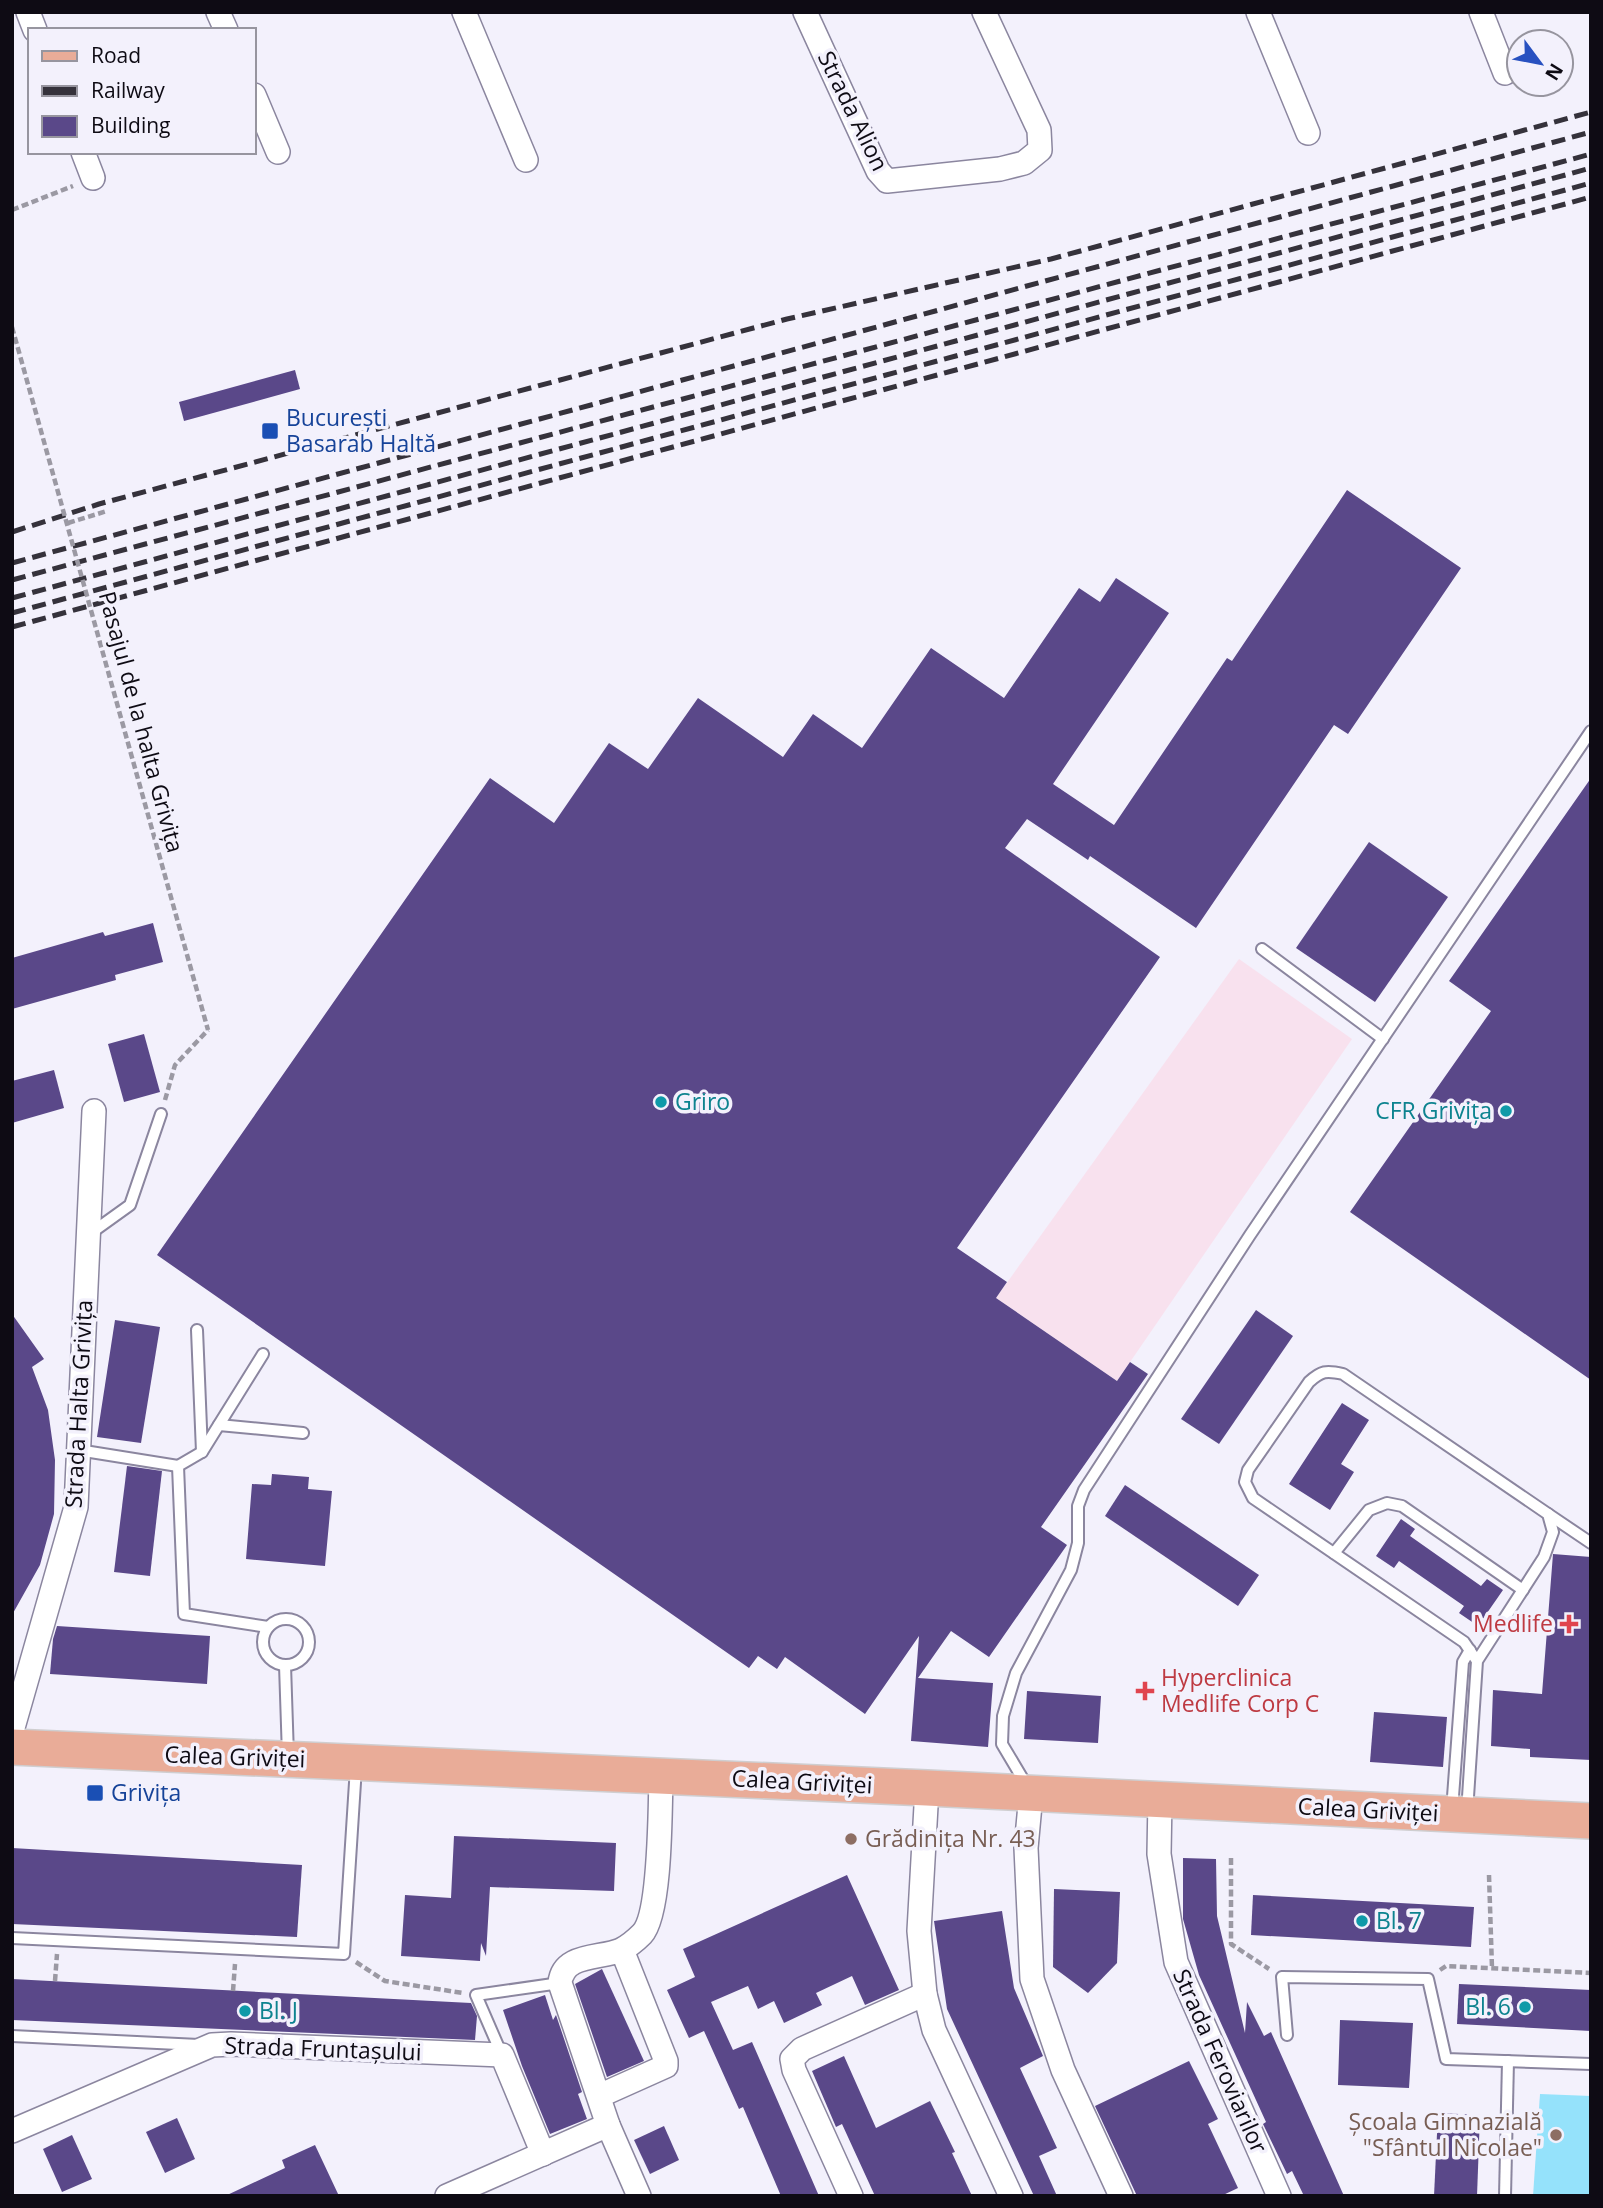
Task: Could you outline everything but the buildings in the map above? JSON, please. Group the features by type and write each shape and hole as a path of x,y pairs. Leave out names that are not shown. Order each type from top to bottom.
{"main road":[{"name":"Calea Griviței","path":"12,1747 661,1775 1591,1821"}],"street":[{"path":"218,12 225,28"},
{"path":"464,12 526,160"},
{"name":"Strada Alion","path":"805,12 878,171 887,181 1000,169 1024,163 1040,150 1038,130 984,12"},
{"path":"1258,12 1308,133"},
{"path":"1481,12 1505,73"},
{"path":"256,100 278,152"},
{"path":"84,154 93,178"},
{"name":"Strada Halta Grivița","path":"12,1731 76,1507 94,1111"},
{"path":"639,2196 608,2125 560,1983 561,1975 571,1963 622,1950 642,1934 649,1924 652,1913 661,1775"},
{"path":"927,1788 919,1931 925,1994 934,2029 1010,2196"},
{"path":"1031,1794 1026,1860 1032,1979 1063,2070 1121,2196"},
{"name":"Strada Feroviarilor","path":"1160,1799 1159,1854 1176,1962 1279,2196"},
{"path":"599,2096 666,2066 622,1950"},
{"path":"851,2196 794,2070 792,2059 802,2049 925,1994"},
{"name":"Strada Fruntașului","path":"12,2131 212,2045 502,2055"},
{"path":"502,2055 543,2154"},
{"path":"447,2196 608,2125"}],"lane":[{"path":"1031,1794 1002,1744 1003,1716 1016,1674 1071,1570 1078,1543 1078,1506 1084,1490 1250,1235 1591,731"},
{"path":"1262,949 1383,1039"},
{"path":"89,1234 130,1205 161,1114"},
{"path":"197,1330 202,1452"},
{"path":"78,1450 178,1466 202,1452 263,1354"},
{"path":"1477,1661 1464,1642 1252,1498 1245,1482 1248,1470 1309,1382 1320,1371 1343,1374 1591,1543"},
{"path":"219,1425 303,1433"},
{"path":"178,1466 184,1614 268,1627"},
{"path":"1334,1553 1369,1510 1387,1503 1395,1504 1402,1506 1523,1590"},
{"path":"1459,1814 1477,1661 1551,1542 1553,1532 1548,1514"},
{"path":"278,1620 293,1620 300,1624 309,1637 306,1653 300,1660 285,1665 272,1661 264,1648 265,1634 268,1627 278,1620"},
{"path":"1459,1814 1463,1662 1470,1650"},
{"path":"285,1665 288,1759"},
{"path":"12,1938 344,1954 356,1762"},
{"path":"1287,2035 1282,1977 1428,1979 1446,2059 1591,2064"},
{"path":"502,2055 476,1995 560,1983"},
{"path":"12,2036 212,2045"},
{"path":"1505,2196 1507,2061"}],"path":[{"path":"12,210 93,178"},
{"name":"Pasajul de la halta Grivița","path":"12,327 208,1030 175,1065 161,1114"},
{"path":"68,523 107,511"},
{"path":"1231,1858 1231,1944 1282,1977"},
{"path":"1489,1875 1492,1968"},
{"path":"55,1981 58,1941"},
{"path":"233,1991 236,1948"},
{"path":"344,1954 385,1981 476,1995"},
{"path":"1428,1979 1446,1966 1591,1973"}],"shaded area":[{"path":"1239,959 1352,1039 1117,1381 996,1298"}],"water":[{"name":"Școala Gimnazială \"Sfântul Nicolae\"","path":"1540,2094 1591,2096 1591,2196 1533,2196"}],"railway":[{"path":"12,532 99,504 787,319 1051,259 1591,112"},
{"path":"12,563 1591,132"},
{"path":"12,580 1591,154"},
{"path":"12,598 1591,168"},
{"path":"12,613 1591,183"},
{"path":"12,627 1591,197"}],"place":[{"name":"București Basarab Haltă","path":"270,431"},
{"name":"Griro","path":"661,1102"},
{"name":"CFR Grivița","path":"1506,1111"},
{"name":"Medlife","path":"1569,1624"},
{"name":"Hyperclinica Medlife Corp C","path":"1145,1691"},
{"name":"Grivița","path":"95,1793"},
{"name":"Grădinița Nr. 43","path":"851,1839"},
{"name":"Bl. 7","path":"1362,1921"},
{"name":"Bl. 6","path":"1525,2007"},
{"name":"Bl. J","path":"245,2011"},
{"name":"Școala Gimnazială \"Sfântul Nicolae\"","path":"1556,2135"}]}
